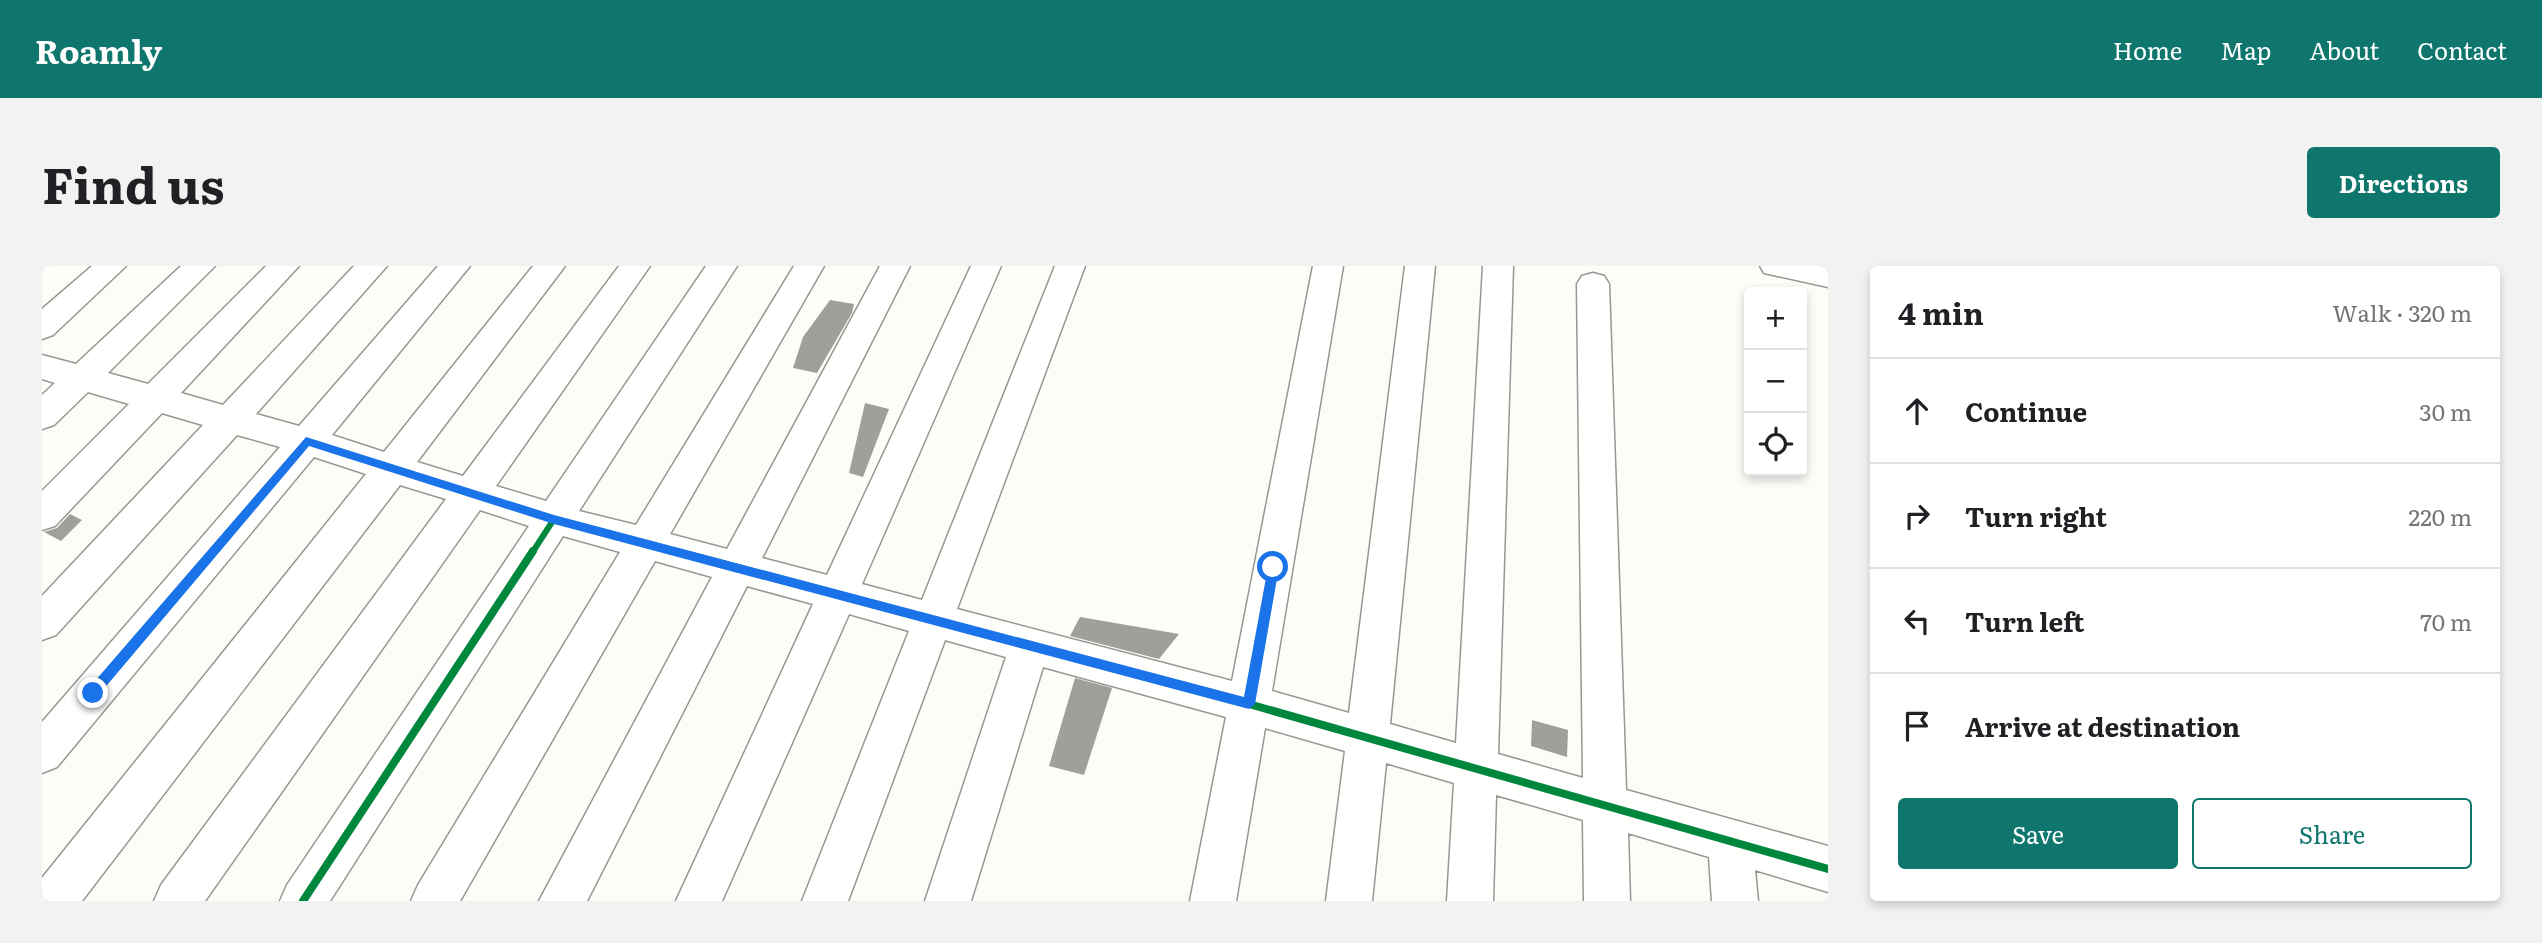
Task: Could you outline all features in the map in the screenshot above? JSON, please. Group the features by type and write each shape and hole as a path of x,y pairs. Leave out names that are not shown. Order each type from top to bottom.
{"street":[{"path":"42,327 111,266"},
{"path":"42,416 200,266"},
{"path":"42,514 284,266"},
{"path":"42,622 372,266"},
{"path":"42,752 456,266"},
{"path":"53,901 550,266"},
{"path":"177,901 635,266"},
{"path":"303,901 722,266"},
{"path":"434,901 808,266"},
{"path":"562,901 895,266"},
{"path":"699,901 986,266"},
{"path":"825,901 1070,266"},
{"path":"1213,901 1328,266"},
{"path":"1349,901 1419,266"},
{"path":"1470,901 1498,266"},
{"path":"1775,266 1828,276"},
{"path":"1593,284 1607,901"},
{"path":"42,367 306,441 554,519 1249,704 1828,869"},
{"path":"948,901 1030,645"},
{"path":"1730,840 1735,901"}],"building":[{"path":"830,300 854,304 852,313 817,373 793,368 803,337"},
{"path":"865,403 889,409 863,477 849,473"},
{"path":"70,514 82,520 61,541 44,532 57,528"},
{"path":"1080,617 1179,634 1159,659 1070,636"},
{"path":"1075,678 1112,688 1084,775 1049,766"},
{"path":"1532,720 1568,730 1567,757 1531,746"}],"cycle path":[{"path":"303,901 554,519 1249,704 1828,869"}],"route":[{"path":"93,693 306,441 554,519 1249,704 1273,567"}]}
